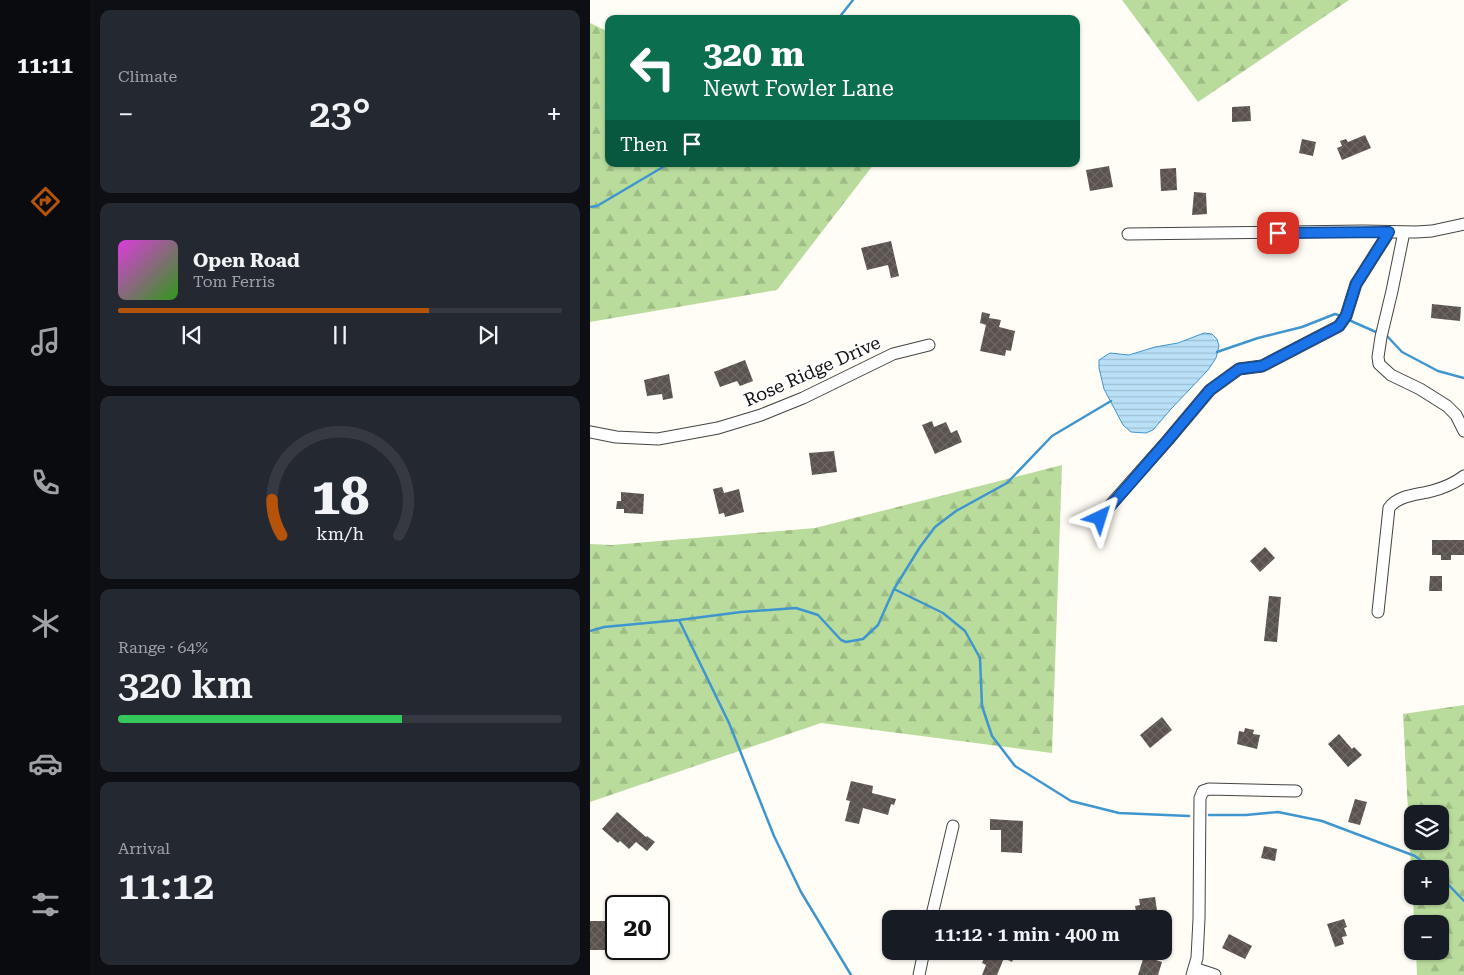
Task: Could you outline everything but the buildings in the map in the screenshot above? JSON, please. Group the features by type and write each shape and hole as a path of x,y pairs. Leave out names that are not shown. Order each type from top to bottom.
{"street":[{"path":"1128,234 1404,232 1432,231 1464,224"},
{"path":"1100,518 1210,390 1239,369 1262,366 1339,326 1346,316 1356,284 1389,232"},
{"path":"1404,232 1380,337 1379,364 1391,375 1420,389 1448,406 1456,415 1464,431"},
{"name":"Rose Ridge Drive","path":"590,432 616,437 658,439 718,428 761,415 803,398 892,354 929,344"},
{"path":"1378,612 1389,508 1393,502 1433,491 1464,476"},
{"path":"1215,975 1193,971 1197,958 1200,798 1203,791 1209,789 1296,791"},
{"path":"933,910 953,826"},
{"path":"919,975 922,960"}],"green space":[{"path":"1122,0 1349,0 1198,102"},
{"path":"590,23 605,30 605,167 872,167 777,290 590,322"},
{"path":"1062,465 1052,753 821,723 590,802 590,544 612,545 815,528"},
{"path":"1464,705 1464,975 1417,975 1416,960 1449,960 1449,915 1414,915 1413,905 1449,905 1449,860 1411,860 1410,850 1449,850 1449,805 1408,805 1403,714"}],"water":[{"path":"1204,333 1212,334 1217,339 1219,346 1216,358 1208,370 1153,430 1146,433 1131,432 1123,425 1104,389 1099,360 1110,353 1129,355 1155,347 1178,343"}],"waterway":[{"path":"841,15 853,0"},
{"path":"590,207 597,206 663,167"},
{"path":"1217,352 1258,338 1302,327 1335,314 1338,315"},
{"path":"1351,321 1376,332"},
{"path":"1387,336 1402,352 1438,371 1464,378"},
{"path":"590,631 604,627 796,608 818,615 841,640 846,642 863,639 878,625 894,589 935,527 956,511 1007,483 1052,436 1111,401"},
{"path":"894,589 943,613 965,631 980,658 982,706 992,736 1015,766 1071,801 1119,813 1189,816"},
{"path":"679,620 729,723 774,836 801,892 851,975"},
{"path":"1209,815 1246,815 1278,812 1322,821 1415,856 1420,860"},
{"path":"1449,885 1464,901"}],"route":[{"path":"1100,518 1210,390 1239,369 1262,366 1339,326 1346,316 1356,284 1389,232 1278,233"}]}
